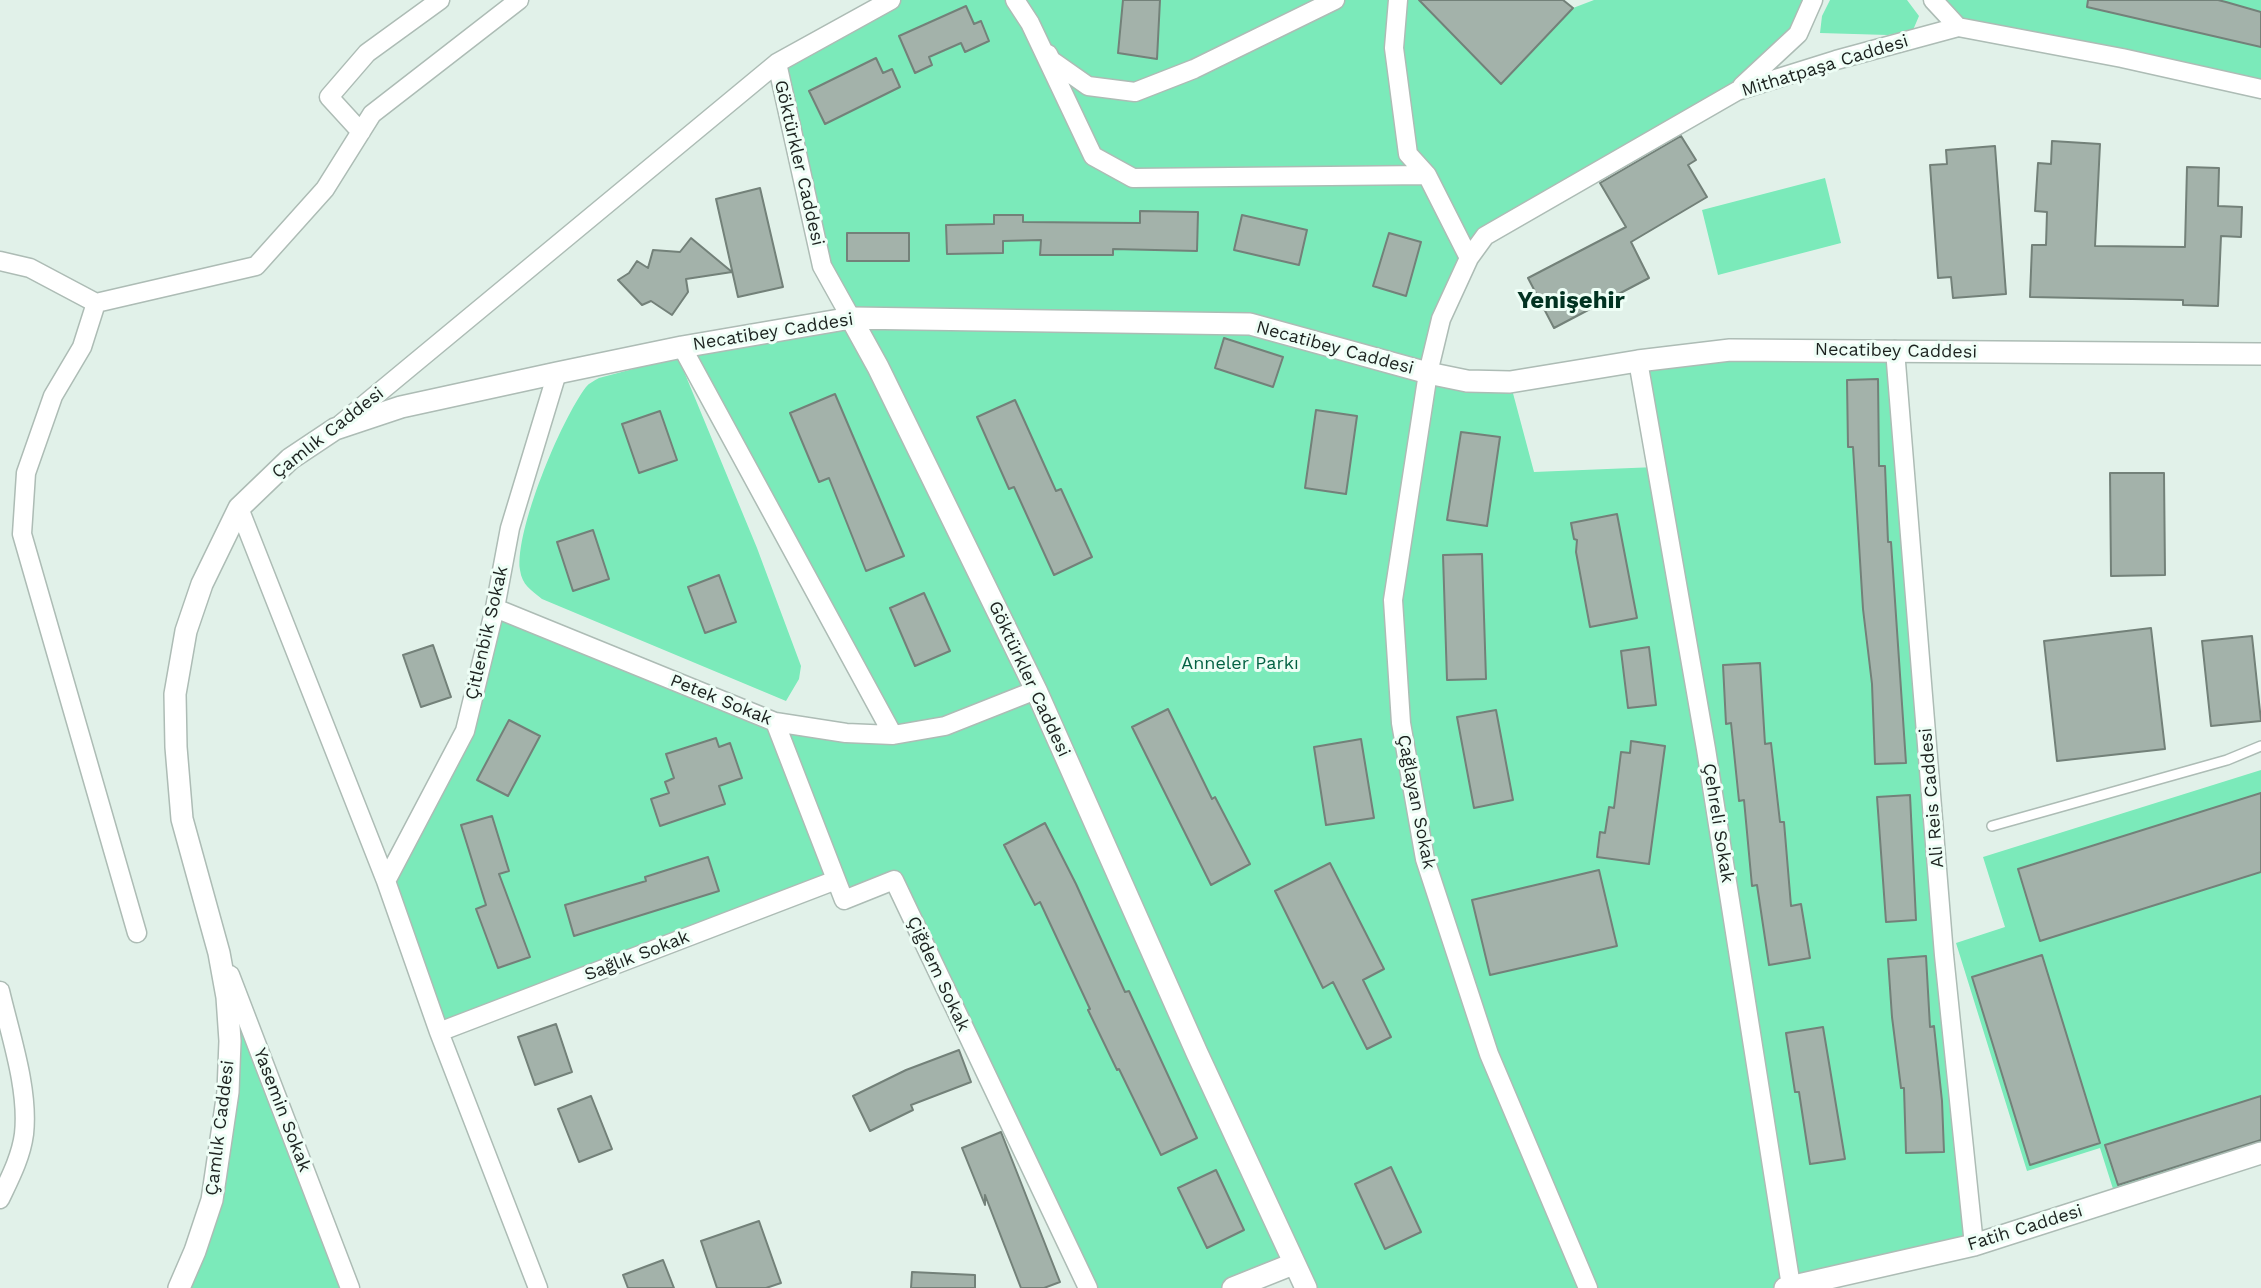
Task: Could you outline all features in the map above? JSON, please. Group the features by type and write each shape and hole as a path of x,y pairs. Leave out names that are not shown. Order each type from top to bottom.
{"street":[{"path":"361,132 328,97 367,53 440,0"},
{"path":"0,261 30,268 96,303 256,266 325,189 372,114 519,0"},
{"name":"Çamlık Caddesi","path":"179,1288 212,1200 228,1092 230,1041 227,997 213,932 182,819 175,694 186,631 198,596 239,508 290,459 335,429 777,63 891,0"},
{"path":"1015,0 1051,60 1088,86 1135,92 1194,69 1335,0"},
{"path":"1398,0 1394,48 1409,154 1427,175 1469,258"},
{"path":"1737,91 1798,34 1813,0"},
{"path":"1933,0 1958,27"},
{"path":"1030,23 1093,156 1133,178 1427,175"},
{"name":"Mithatpaşa Caddesi","path":"1428,373 1441,319 1469,258 1485,236 1737,91 1836,60 1958,27 2122,58 2261,89"},
{"name":"Göktürkler Caddesi","path":"777,63 822,266 884,379 1036,690 1196,1053 1306,1288"},
{"path":"96,303 82,347 53,396 26,473 22,534 137,933"},
{"name":"Necatibey Caddesi","path":"335,429 401,407 556,373 682,347 851,318 1250,324 1428,373 1467,381 1510,382 1637,361 1730,350 2261,354"},
{"path":"682,347 893,735"},
{"name":"Ali Reis Caddesi","path":"1895,350 1944,956 1974,1245"},
{"name":"Çehreli Sokak","path":"1637,361 1706,749 1788,1287"},
{"name":"Çitlenbik Sokak","path":"386,881 465,731 495,608 510,528 556,373"},
{"name":"Çağlayan Sokak","path":"1428,373 1393,600 1401,723 1425,859 1485,1041 1588,1288"},
{"path":"239,508 386,881 439,1032 538,1288"},
{"name":"Petek Sokak","path":"495,608 775,722 846,733 893,735 945,726 1036,690"},
{"path":"775,722 836,880"},
{"name":"Sağlık Sokak","path":"439,1032 836,880"},
{"name":"Çiğdem Sokak","path":"836,880 844,900 894,880 1088,1288"},
{"name":"Yasemin Sokak","path":"213,932 350,1288"},
{"path":"0,991 24,1103 24,1134 14,1170 0,1199"},
{"name":"Fatih Caddesi","path":"1788,1287 1974,1245 2261,1153"},
{"path":"1233,1288 1293,1264"}],"lane":[{"path":"1992,826 2227,760 2261,746"}],"green space":[{"name":"Anneler Parkı","path":"891,0 1419,0 1573,8 1594,0 1813,0 1798,34 1737,91 1485,236 1469,258 1428,373 1510,382 1534,472 1656,467 1638,361 1895,350 1974,1245 1785,1288 1306,1288 1293,1264 1233,1288 1088,1288 894,880 844,900 837,881 439,1032 386,881 465,731 495,608 775,722 893,735 682,347 850,318 822,266 777,63"},
{"path":"1830,0 1907,0 1919,16 1913,30 1888,35 1820,33 1822,16"},
{"path":"1933,0 2261,0 2261,90 1958,27"},
{"path":"1825,178 1841,243 1718,275 1702,210"},
{"path":"678,357 757,548 801,666 799,679 786,701 542,599 528,587 521,575 520,552 532,503 564,424 586,387 599,378"},
{"path":"2261,770 2261,1146 2114,1192 2100,1148 2027,1171 1956,943 2005,927 1983,857"},
{"path":"219,953 350,1288 179,1288 221,1146"}],"building":[{"path":"1123,0 1160,0 1157,59 1118,53"},
{"path":"1419,0 1563,0 1573,8 1501,84"},
{"path":"2088,0 2226,2 2261,12 2261,47 2087,7"},
{"path":"966,6 974,24 981,21 989,41 965,52 961,43 929,57 932,65 915,73 899,36"},
{"path":"876,58 883,73 892,69 900,87 825,124 809,91"},
{"path":"1681,136 1696,160 1688,165 1707,197 1631,242 1649,278 1554,328 1528,278 1626,227 1600,183"},
{"path":"2052,141 2100,144 2095,246 2185,247 2187,167 2219,168 2218,206 2242,207 2241,237 2221,236 2218,306 2183,305 2183,300 2030,297 2032,245 2046,245 2047,212 2035,211 2038,163 2051,164"},
{"path":"1995,146 2006,294 1953,298 1951,277 1938,278 1930,165 1947,164 1946,150"},
{"path":"760,188 783,287 738,297 716,199"},
{"path":"1140,211 1198,212 1197,251 1113,249 1113,255 1040,255 1041,240 1003,241 1003,253 947,254 946,225 994,224 994,215 1023,215 1023,222 1140,223"},
{"path":"1242,215 1307,230 1299,265 1234,250"},
{"path":"847,233 909,233 909,261 847,261"},
{"path":"1389,233 1421,242 1406,296 1373,286"},
{"path":"691,238 732,272 686,279 688,292 672,315 651,301 642,305 618,280 629,273 637,261 648,268 653,250 680,252"},
{"path":"1224,338 1283,357 1273,387 1215,368"},
{"path":"1878,379 1879,466 1885,466 1888,542 1891,542 1906,763 1875,764 1872,684 1863,609 1853,447 1848,447 1847,380"},
{"path":"835,394 904,556 866,571 829,478 819,482 790,413"},
{"path":"1015,400 1056,491 1061,489 1092,557 1054,575 1014,487 1009,489 977,417"},
{"path":"1316,410 1357,416 1346,494 1305,488"},
{"path":"660,411 677,460 639,473 622,424"},
{"path":"1461,432 1500,437 1487,526 1447,520"},
{"path":"2110,473 2164,473 2165,575 2111,576"},
{"path":"1617,514 1637,618 1590,627 1576,552 1577,540 1574,539 1571,523"},
{"path":"593,530 609,579 573,591 557,542"},
{"path":"1482,554 1486,679 1447,680 1443,555"},
{"path":"719,575 736,622 705,633 688,587"},
{"path":"924,593 950,651 915,666 890,608"},
{"path":"2151,628 2165,749 2057,761 2044,641"},
{"path":"2252,636 2261,721 2211,726 2202,641"},
{"path":"433,645 451,697 421,707 403,655"},
{"path":"1649,647 1656,705 1628,708 1621,651"},
{"path":"1760,663 1765,744 1771,743 1780,822 1784,822 1791,906 1801,904 1810,958 1769,965 1757,885 1752,886 1744,800 1739,801 1731,723 1726,724 1723,665"},
{"path":"1168,709 1212,799 1215,797 1250,864 1211,885 1132,727"},
{"path":"1496,710 1513,800 1474,808 1457,717"},
{"path":"509,720 540,736 508,796 477,780"},
{"path":"716,738 719,747 730,743 742,778 719,786 725,804 660,826 651,799 669,793 665,782 674,778 666,754"},
{"path":"1361,739 1374,818 1326,825 1314,747"},
{"path":"1631,741 1665,746 1649,864 1597,857 1600,832 1605,833 1609,807 1614,808 1621,752 1630,753"},
{"path":"2261,793 2261,872 2040,941 2018,869"},
{"path":"1910,795 1916,920 1886,922 1877,797"},
{"path":"492,816 509,871 499,874 530,957 498,968 476,909 486,905 461,825"},
{"path":"1045,823 1125,992 1129,991 1197,1138 1161,1155 1088,1010 1090,1009 1040,902 1035,905 1004,845"},
{"path":"708,857 719,891 574,936 565,905 646,881 645,877"},
{"path":"1330,863 1384,969 1363,980 1391,1037 1367,1049 1333,982 1323,988 1275,891"},
{"path":"1599,870 1617,946 1490,975 1472,900"},
{"path":"2042,955 2100,1143 2030,1165 1972,977"},
{"path":"1926,956 1930,1027 1934,1026 1942,1101 1944,1152 1906,1153 1904,1088 1901,1088 1892,1017 1888,959"},
{"path":"556,1024 572,1072 535,1085 518,1037"},
{"path":"1823,1027 1845,1159 1810,1164 1799,1092 1795,1092 1786,1033"},
{"path":"959,1050 971,1082 911,1105 913,1110 870,1131 853,1096 906,1070"},
{"path":"591,1096 612,1149 579,1162 558,1109"},
{"path":"2261,1096 2261,1140 2118,1185 2105,1145"},
{"path":"1001,1132 1060,1282 1044,1288 1021,1288 985,1195 985,1205 962,1148"},
{"path":"1391,1167 1421,1232 1385,1249 1355,1184"},
{"path":"1216,1170 1244,1230 1207,1248 1178,1188"},
{"path":"759,1221 781,1283 766,1288 717,1288 701,1241"},
{"path":"663,1260 674,1288 628,1288 623,1275"},
{"path":"912,1272 975,1275 975,1288 911,1288"}],"district":[{"name":"Yenişehir","path":"1571,301"}]}
